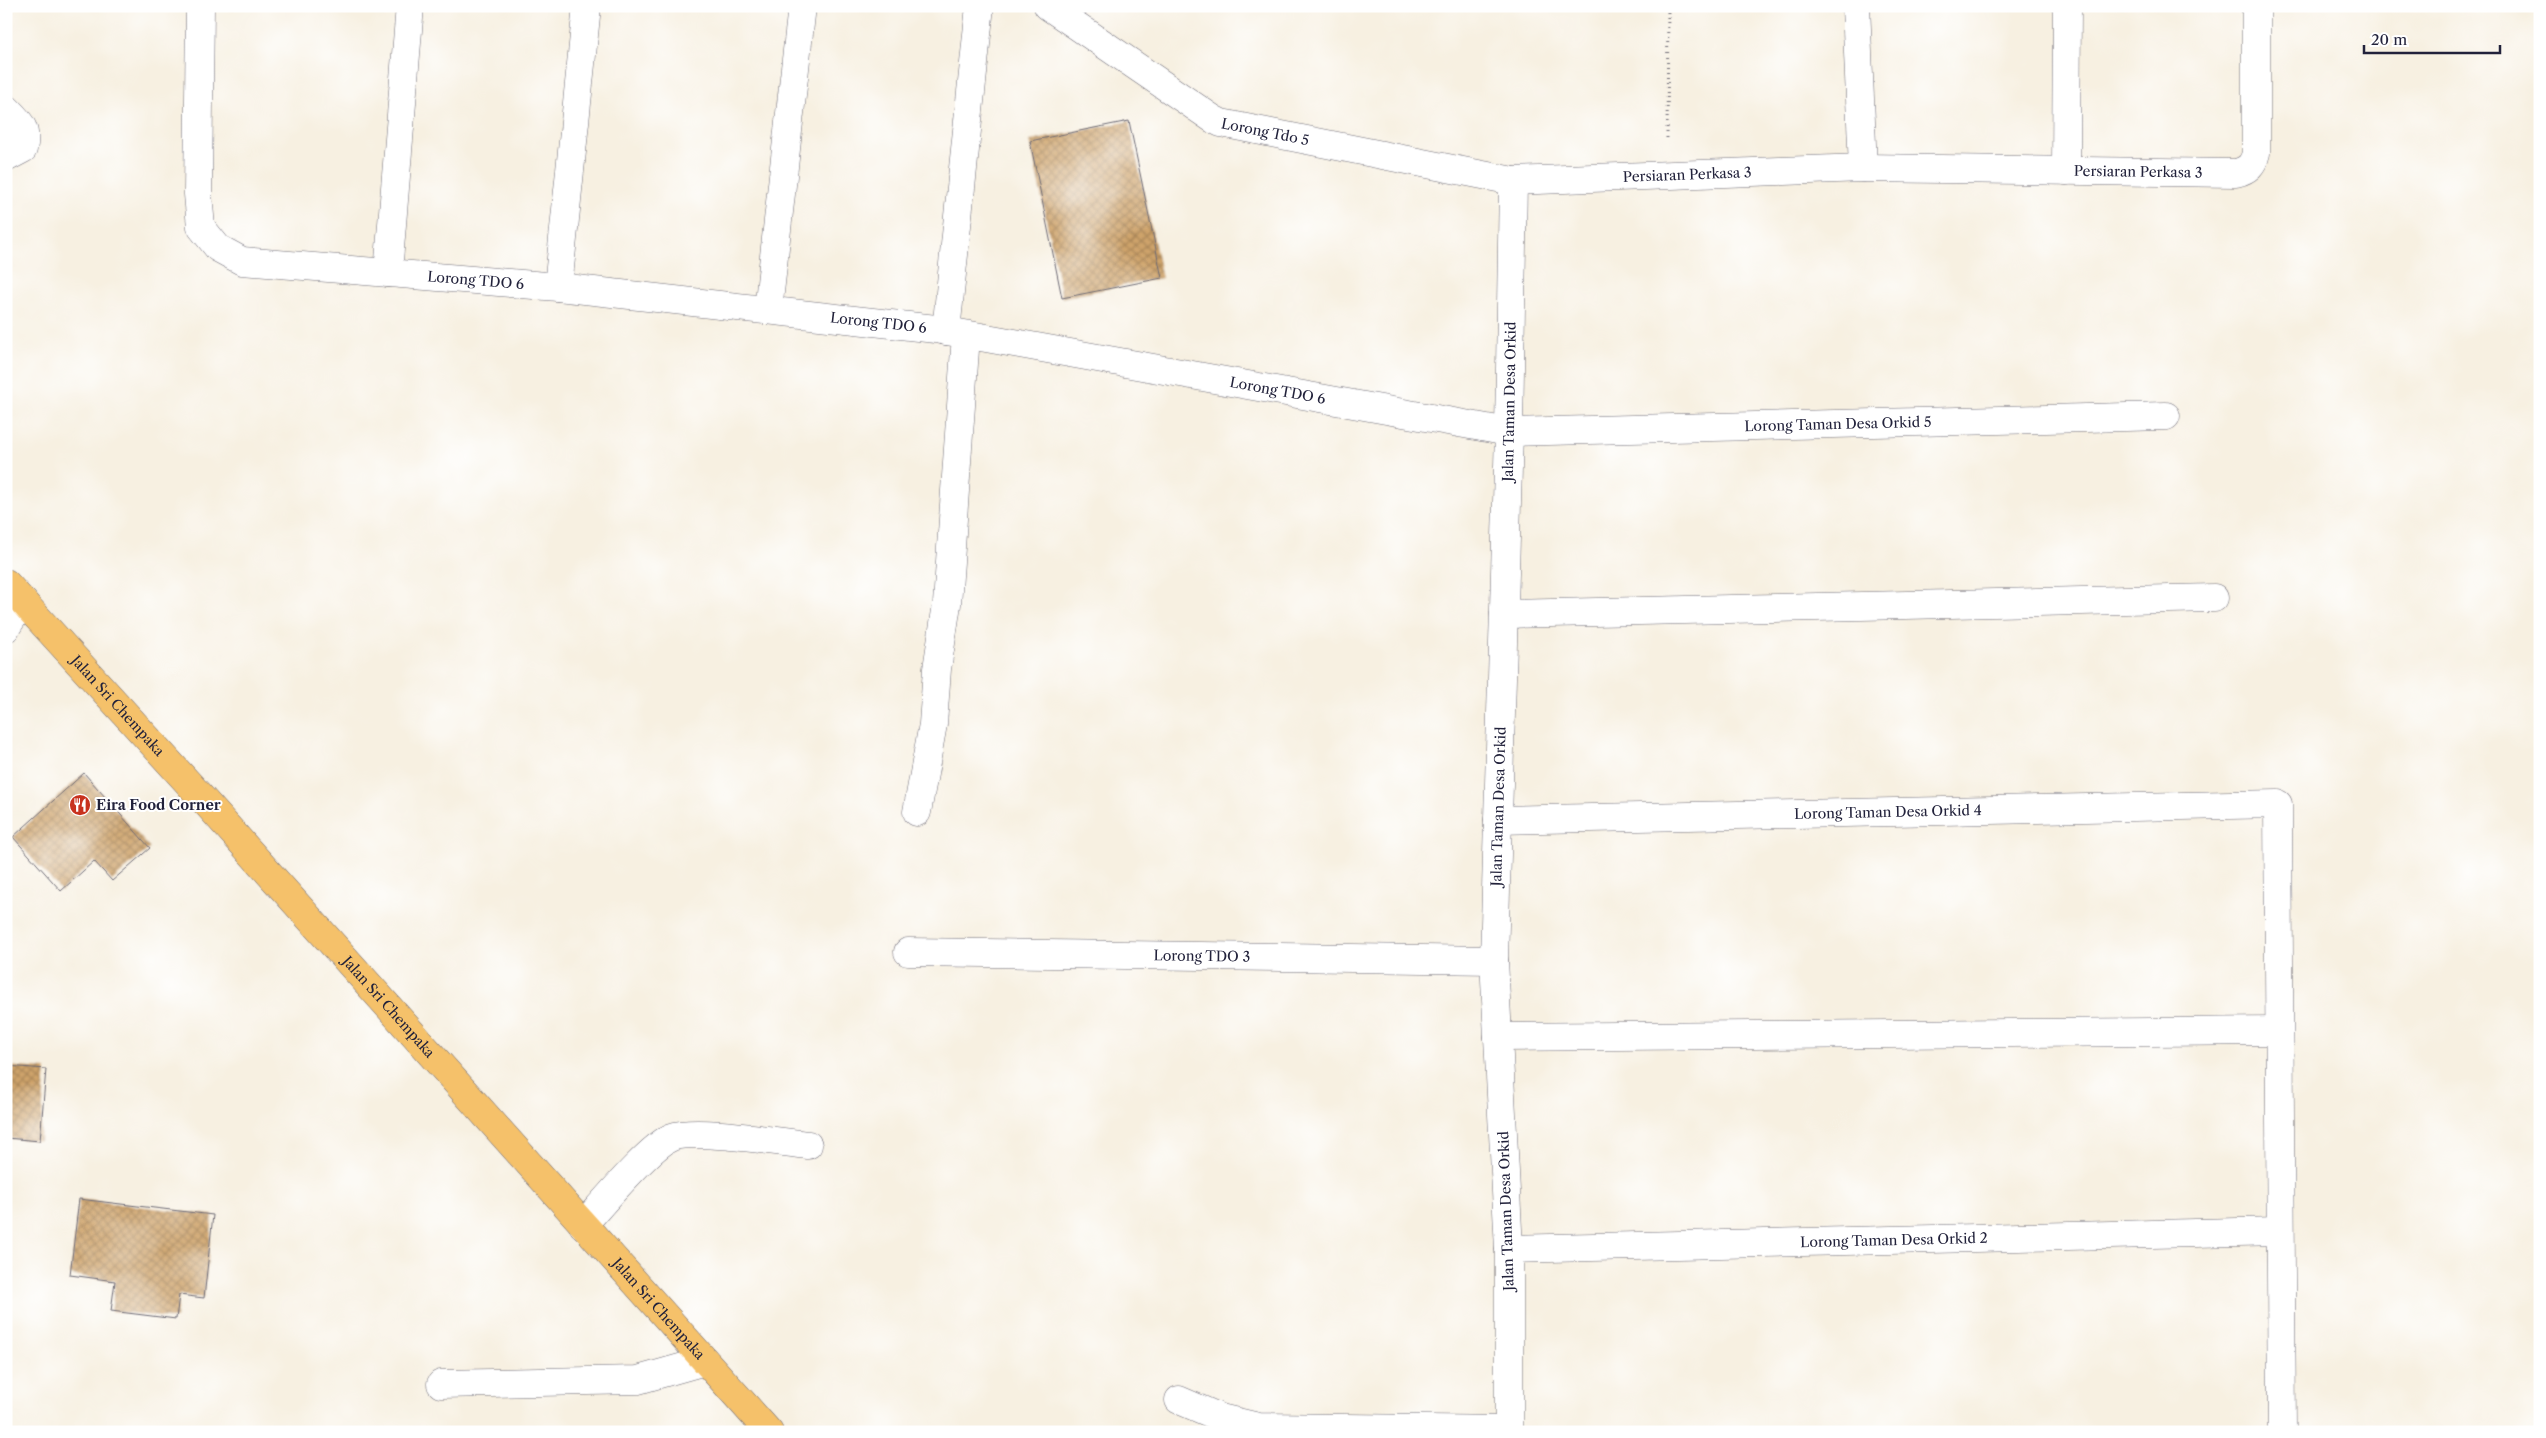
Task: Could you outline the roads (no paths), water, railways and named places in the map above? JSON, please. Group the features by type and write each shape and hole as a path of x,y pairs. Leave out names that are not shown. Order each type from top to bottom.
{"main road":[{"name":"Jalan Sri Chempaka","path":"15,592 192,786 769,1432"}],"street":[{"name":"Lorong TDO 6","path":"200,6 198,194 201,227 218,248 242,261 558,287 956,333 1509,432"},
{"path":"388,273 410,6"},
{"path":"558,287 587,6"},
{"path":"768,310 802,6"},
{"path":"917,812 933,724 947,604 956,333 980,6"},
{"name":"Lorong Tdo 5","path":"1048,6 1212,119 1513,181"},
{"path":"1856,6 1863,168"},
{"path":"2066,171 2067,6"},
{"name":"Persiaran Perkasa 3","path":"1513,181 1863,168 2236,173 2246,170 2253,163 2256,153 2256,6"},
{"path":"6,108 20,123 26,135 23,149 6,158"},
{"name":"Jalan Taman Desa Orkid","path":"1509,1431 1509,1249 1494,960 1509,432 1513,181"},
{"name":"Lorong Taman Desa Orkid 5","path":"1509,432 2166,416"},
{"path":"6,628 15,592"},
{"path":"1504,614 2214,598"},
{"name":"Lorong Taman Desa Orkid 4","path":"1498,820 2278,804 2278,1031"},
{"name":"Lorong TDO 3","path":"908,952 1494,960"},
{"path":"1498,1037 2278,1031 2282,1432"},
{"path":"583,1225 655,1148 672,1136 694,1133 808,1145"},
{"name":"Lorong Taman Desa Orkid 2","path":"1509,1249 2280,1231"},
{"path":"441,1384 638,1380 705,1361"},
{"path":"1179,1400 1221,1418 1259,1427 1509,1431"}],"place":[{"name":"Eira Food Corner","path":"80,805"}]}
